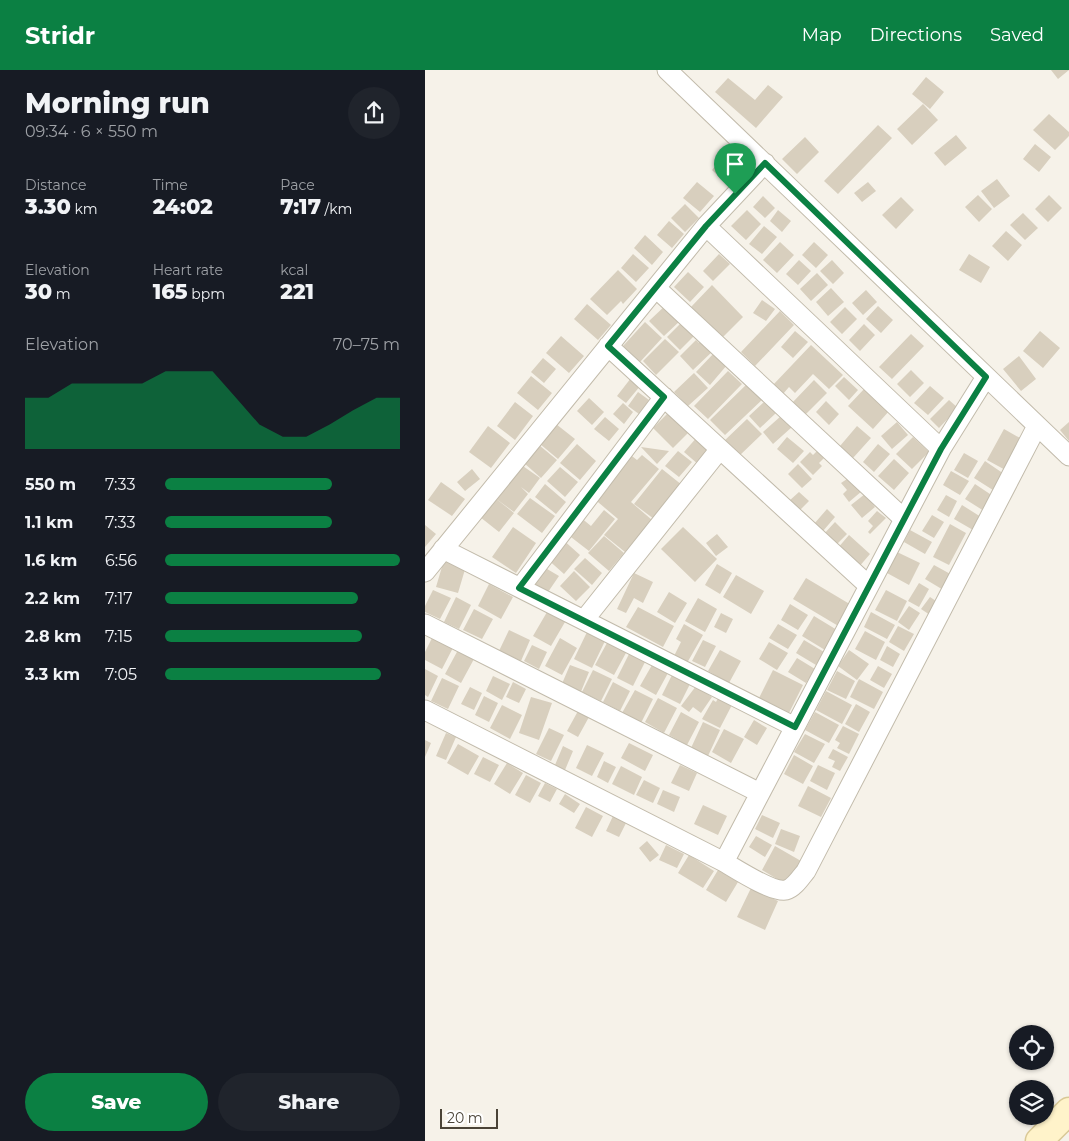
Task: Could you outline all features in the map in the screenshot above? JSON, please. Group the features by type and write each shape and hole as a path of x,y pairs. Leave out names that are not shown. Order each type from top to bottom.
{"main road":[{"path":"1039,1141 1069,1111"}],"street":[{"path":"667,70 1069,456"},
{"path":"425,572 706,226 765,163"},
{"path":"706,226 941,449"},
{"path":"656,288 904,519"},
{"path":"608,346 869,586"},
{"path":"723,862 941,449 986,377"},
{"path":"519,588 664,397"},
{"path":"425,710 775,889 786,890 795,884 806,871 1037,426"},
{"path":"584,620 720,449"},
{"path":"443,549 795,727"},
{"path":"425,624 760,793"}],"building":[{"path":"1051,70 1069,70 1058,79"},
{"path":"926,77 944,92 930,109 912,94"},
{"path":"728,78 755,100 768,85 783,97 756,128 715,92"},
{"path":"923,104 938,120 912,145 897,129"},
{"path":"1049,114 1069,132 1069,136 1055,150 1033,130"},
{"path":"878,125 892,138 838,194 824,181"},
{"path":"956,135 967,148 945,166 934,153"},
{"path":"805,137 819,152 797,174 782,159"},
{"path":"1035,144 1051,157 1039,172 1023,159"},
{"path":"725,155 743,171 729,186 712,170"},
{"path":"997,179 1010,196 994,208 981,191"},
{"path":"697,182 714,196 700,212 683,198"},
{"path":"868,182 876,191 862,202 854,193"},
{"path":"978,195 992,209 979,222 965,207"},
{"path":"1049,195 1062,208 1048,222 1035,209"},
{"path":"763,196 775,208 765,218 753,207"},
{"path":"901,197 914,210 896,229 882,215"},
{"path":"685,204 699,218 685,232 671,218"},
{"path":"747,210 761,224 746,240 731,226"},
{"path":"778,210 791,221 782,232 770,221"},
{"path":"1023,213 1038,228 1025,240 1010,225"},
{"path":"669,221 684,234 672,248 657,235"},
{"path":"764,226 777,237 762,254 749,244"},
{"path":"1006,231 1022,245 1008,261 992,246"},
{"path":"645,235 663,252 652,265 634,248"},
{"path":"780,242 794,255 777,273 763,260"},
{"path":"814,242 828,255 816,268 802,255"},
{"path":"633,254 649,268 636,282 621,268"},
{"path":"719,254 730,264 713,281 703,271"},
{"path":"969,254 990,267 981,283 959,270"},
{"path":"799,260 811,271 798,285 786,274"},
{"path":"832,260 844,273 833,284 820,271"},
{"path":"618,270 637,289 623,304 621,301 607,315 590,299"},
{"path":"688,272 704,287 690,302 674,287"},
{"path":"817,273 828,285 811,301 800,289"},
{"path":"712,285 743,317 722,338 691,307"},
{"path":"831,288 844,302 828,316 816,302"},
{"path":"866,290 877,302 863,315 852,303"},
{"path":"762,300 775,309 766,321 753,313"},
{"path":"668,303 682,319 664,336 649,321"},
{"path":"587,304 611,325 598,340 574,319"},
{"path":"878,306 893,320 881,333 866,319"},
{"path":"845,307 857,319 842,334 830,322"},
{"path":"780,311 794,325 755,366 741,352"},
{"path":"684,320 697,333 680,350 667,337"},
{"path":"645,322 662,338 640,362 623,346"},
{"path":"864,324 875,335 860,351 849,340"},
{"path":"795,331 808,342 793,358 781,347"},
{"path":"1040,331 1060,348 1043,368 1023,351"},
{"path":"911,334 924,346 892,379 879,367"},
{"path":"561,336 584,356 569,373 546,353"},
{"path":"665,339 679,352 656,375 643,361"},
{"path":"696,340 699,343 703,340 714,350 693,370 680,356"},
{"path":"811,345 843,375 829,389 813,374 795,393 789,387 783,394 773,385"},
{"path":"714,353 727,365 710,385 696,372"},
{"path":"1019,356 1036,379 1021,391 1003,369"},
{"path":"543,358 556,369 544,383 531,372"},
{"path":"911,370 924,383 910,397 897,384"},
{"path":"728,371 742,384 708,419 694,406"},
{"path":"694,373 708,388 688,406 674,392"},
{"path":"531,376 552,393 538,410 517,393"},
{"path":"844,377 858,390 849,400 835,386"},
{"path":"631,378 641,385 626,403 617,396"},
{"path":"814,380 827,393 804,416 792,403"},
{"path":"749,382 765,397 725,435 710,420"},
{"path":"930,386 944,398 928,415 914,403"},
{"path":"865,388 890,410 873,429 848,406"},
{"path":"638,392 649,400 639,414 628,406"},
{"path":"589,398 604,412 592,425 577,411"},
{"path":"949,400 958,408 939,428 930,419"},
{"path":"765,401 776,413 760,428 749,416"},
{"path":"826,401 839,414 829,425 816,412"},
{"path":"515,402 533,416 515,440 497,426"},
{"path":"623,403 633,412 624,424 613,414"},
{"path":"670,411 690,431 673,448 653,428"},
{"path":"781,416 792,427 773,444 763,432"},
{"path":"605,417 619,429 609,441 594,429"},
{"path":"747,419 762,434 738,457 723,442"},
{"path":"897,422 908,435 892,449 881,436"},
{"path":"1069,422 1069,441 1060,430"},
{"path":"556,424 575,439 558,459 540,444"},
{"path":"488,426 510,443 491,468 469,452"},
{"path":"857,426 871,438 853,458 840,446"},
{"path":"1004,429 1020,438 1009,472 987,460"},
{"path":"698,436 713,449 699,465 684,452"},
{"path":"787,437 804,451 793,463 777,449"},
{"path":"913,437 929,452 912,469 896,454"},
{"path":"577,444 596,461 580,480 560,463"},
{"path":"878,444 890,454 874,472 863,462"},
{"path":"539,445 557,460 541,478 524,463"},
{"path":"641,447 669,451 657,464"},
{"path":"821,447 828,454 819,463 822,466 813,475 800,462 810,452 813,455"},
{"path":"678,451 692,462 679,477 665,466"},
{"path":"628,453 637,460 642,455 659,469 631,502 652,520 625,552 604,535 618,519 592,497"},
{"path":"964,453 978,461 968,478 954,470"},
{"path":"894,459 909,473 894,490 878,476"},
{"path":"985,461 1007,476 996,492 974,478"},
{"path":"520,464 540,478 529,493 521,487 528,494 514,512 495,498"},
{"path":"798,464 812,479 802,488 788,474"},
{"path":"560,467 578,482 565,497 547,481"},
{"path":"472,469 480,479 465,491 457,482"},
{"path":"662,469 682,485 654,519 634,504"},
{"path":"951,471 969,481 960,495 943,485"},
{"path":"850,477 862,491 849,502 843,494 847,490 841,483"},
{"path":"441,482 465,499 452,516 428,500"},
{"path":"545,484 566,502 556,514 535,497"},
{"path":"975,484 993,496 984,511 965,499"},
{"path":"799,492 809,501 799,511 789,501"},
{"path":"865,494 875,507 862,518 851,505"},
{"path":"946,495 957,501 949,517 937,510"},
{"path":"495,498 514,513 499,532 480,517"},
{"path":"530,498 555,516 542,533 517,514"},
{"path":"962,505 981,517 973,530 954,519"},
{"path":"827,509 835,517 823,531 814,524"},
{"path":"604,510 615,519 589,551 567,534 580,517 591,526"},
{"path":"877,511 886,518 870,534 868,532 873,526 868,521"},
{"path":"932,515 944,522 934,538 922,531"},
{"path":"835,522 847,534 834,547 823,535"},
{"path":"950,524 966,533 949,565 933,557"},
{"path":"425,525 436,534 425,547"},
{"path":"513,527 536,543 516,573 492,557"},
{"path":"683,527 717,559 695,582 661,549"},
{"path":"910,530 932,542 925,554 904,542"},
{"path":"717,534 728,547 716,556 706,543"},
{"path":"849,535 870,554 858,568 837,549"},
{"path":"604,536 624,553 609,571 588,553"},
{"path":"561,538 580,555 564,574 545,557"},
{"path":"897,552 920,563 909,585 887,573"},
{"path":"585,558 602,573 592,585 574,569"},
{"path":"444,560 466,566 458,593 436,587"},
{"path":"717,564 732,573 720,594 705,585"},
{"path":"934,565 954,576 945,591 925,579"},
{"path":"542,566 559,576 546,595 530,585"},
{"path":"574,571 590,587 576,601 560,586"},
{"path":"634,573 653,582 643,603 634,598 626,613 617,609"},
{"path":"736,575 764,591 751,614 723,597"},
{"path":"806,578 853,606 840,627 793,599"},
{"path":"919,583 929,589 919,607 908,601"},
{"path":"489,584 513,597 501,619 478,606"},
{"path":"433,590 451,598 440,619 425,612 425,606"},
{"path":"886,590 907,601 897,621 875,610"},
{"path":"669,592 687,603 675,623 657,612"},
{"path":"456,597 471,605 459,629 444,622"},
{"path":"930,597 942,605 933,617 921,609"},
{"path":"698,598 717,609 705,632 685,621"},
{"path":"790,604 808,615 798,630 781,620"},
{"path":"909,606 920,613 909,630 898,622"},
{"path":"638,607 674,626 663,647 626,627"},
{"path":"474,609 493,619 482,639 463,630"},
{"path":"547,612 565,622 551,646 533,636"},
{"path":"871,612 895,625 887,639 864,627"},
{"path":"721,613 733,619 726,633 714,627"},
{"path":"814,616 837,630 825,650 802,636"},
{"path":"684,624 703,635 687,663 674,656 681,642 676,639"},
{"path":"778,624 797,635 788,649 769,638"},
{"path":"898,626 914,634 904,651 889,642"},
{"path":"509,630 530,640 521,661 499,651"},
{"path":"865,631 885,642 876,660 855,649"},
{"path":"435,632 456,642 442,669 425,660 425,652"},
{"path":"587,632 605,641 592,668 574,659"},
{"path":"560,638 577,648 562,675 545,666"},
{"path":"703,640 716,646 705,667 692,661"},
{"path":"804,640 824,652 816,665 796,653"},
{"path":"608,641 627,651 614,675 595,665"},
{"path":"769,642 788,653 777,670 759,659"},
{"path":"532,645 547,652 539,669 524,661"},
{"path":"887,646 900,654 893,667 880,660"},
{"path":"458,650 474,659 461,683 445,674"},
{"path":"720,650 741,661 729,683 708,671"},
{"path":"849,650 869,664 857,680 838,666"},
{"path":"630,652 646,660 633,686 617,678"},
{"path":"797,658 815,669 806,683 788,672"},
{"path":"570,665 589,672 580,694 561,686"},
{"path":"652,665 668,673 656,695 640,686"},
{"path":"878,666 892,674 884,688 870,680"},
{"path":"425,669 438,676 428,697 425,695"},
{"path":"593,670 612,679 601,701 582,692"},
{"path":"773,670 803,685 788,715 758,700"},
{"path":"837,671 855,681 846,699 827,690"},
{"path":"672,675 690,684 680,704 662,695"},
{"path":"493,676 510,684 502,700 486,691"},
{"path":"442,678 459,686 448,709 431,701"},
{"path":"859,679 883,692 874,709 850,697"},
{"path":"513,682 526,689 519,703 506,697"},
{"path":"613,682 630,691 620,711 603,702"},
{"path":"696,686 712,697 701,713 693,707 689,712 681,706"},
{"path":"470,687 482,693 474,710 461,704"},
{"path":"635,690 653,699 641,723 622,713"},
{"path":"826,691 852,705 842,724 816,710"},
{"path":"484,696 498,703 489,722 475,715"},
{"path":"719,696 733,703 720,728 702,719 713,700 716,702"},
{"path":"531,697 552,703 539,740 519,733"},
{"path":"658,698 677,708 664,733 645,722"},
{"path":"856,704 870,712 859,732 845,724"},
{"path":"502,705 522,715 510,739 490,728"},
{"path":"578,711 589,717 578,737 567,731"},
{"path":"681,712 699,722 687,745 669,735"},
{"path":"815,712 839,725 829,743 805,730"},
{"path":"754,720 767,728 757,745 744,737"},
{"path":"703,722 720,730 708,756 691,748"},
{"path":"843,726 859,734 849,754 837,748 840,743 835,740"},
{"path":"549,728 564,735 551,761 536,754"},
{"path":"724,729 744,739 731,763 712,752"},
{"path":"446,733 456,737 446,760 436,756"},
{"path":"805,734 825,744 814,763 794,752"},
{"path":"425,740 431,743 425,757"},
{"path":"629,743 653,755 645,771 621,758"},
{"path":"458,744 479,756 468,775 447,763"},
{"path":"587,745 604,753 592,776 576,768"},
{"path":"563,746 573,751 565,770 555,765"},
{"path":"833,749 848,757 840,771 832,767 835,761 828,758"},
{"path":"794,755 813,766 803,784 784,774"},
{"path":"483,757 499,765 490,782 474,774"},
{"path":"604,761 616,767 608,783 597,777"},
{"path":"507,763 523,773 510,794 494,784"},
{"path":"680,765 697,773 689,791 671,783"},
{"path":"818,765 835,773 827,790 810,781"},
{"path":"621,766 642,777 634,795 612,784"},
{"path":"526,775 541,783 530,803 515,795"},
{"path":"644,780 660,788 653,803 636,795"},
{"path":"545,783 557,789 550,802 538,796"},
{"path":"808,786 831,798 821,817 798,806"},
{"path":"663,790 680,797 674,812 657,804"},
{"path":"565,794 580,804 574,813 559,804"},
{"path":"703,805 727,816 718,835 694,824"},
{"path":"586,807 603,816 592,837 575,828"},
{"path":"762,815 780,823 773,838 755,829"},
{"path":"613,816 626,823 619,837 606,831"},
{"path":"781,829 800,836 794,852 775,844"},
{"path":"756,836 772,845 765,857 749,847"},
{"path":"647,841 659,855 650,862 639,848"},
{"path":"666,845 684,854 677,868 659,860"},
{"path":"775,846 801,861 787,885 762,870"},
{"path":"689,855 714,871 703,888 678,873"},
{"path":"718,870 738,882 726,902 706,890"},
{"path":"751,888 778,901 765,930 737,917"}],"route":[{"path":"765,163 986,377 941,449 795,727 519,588 664,397 608,346 706,226 735,194 765,163"}]}
